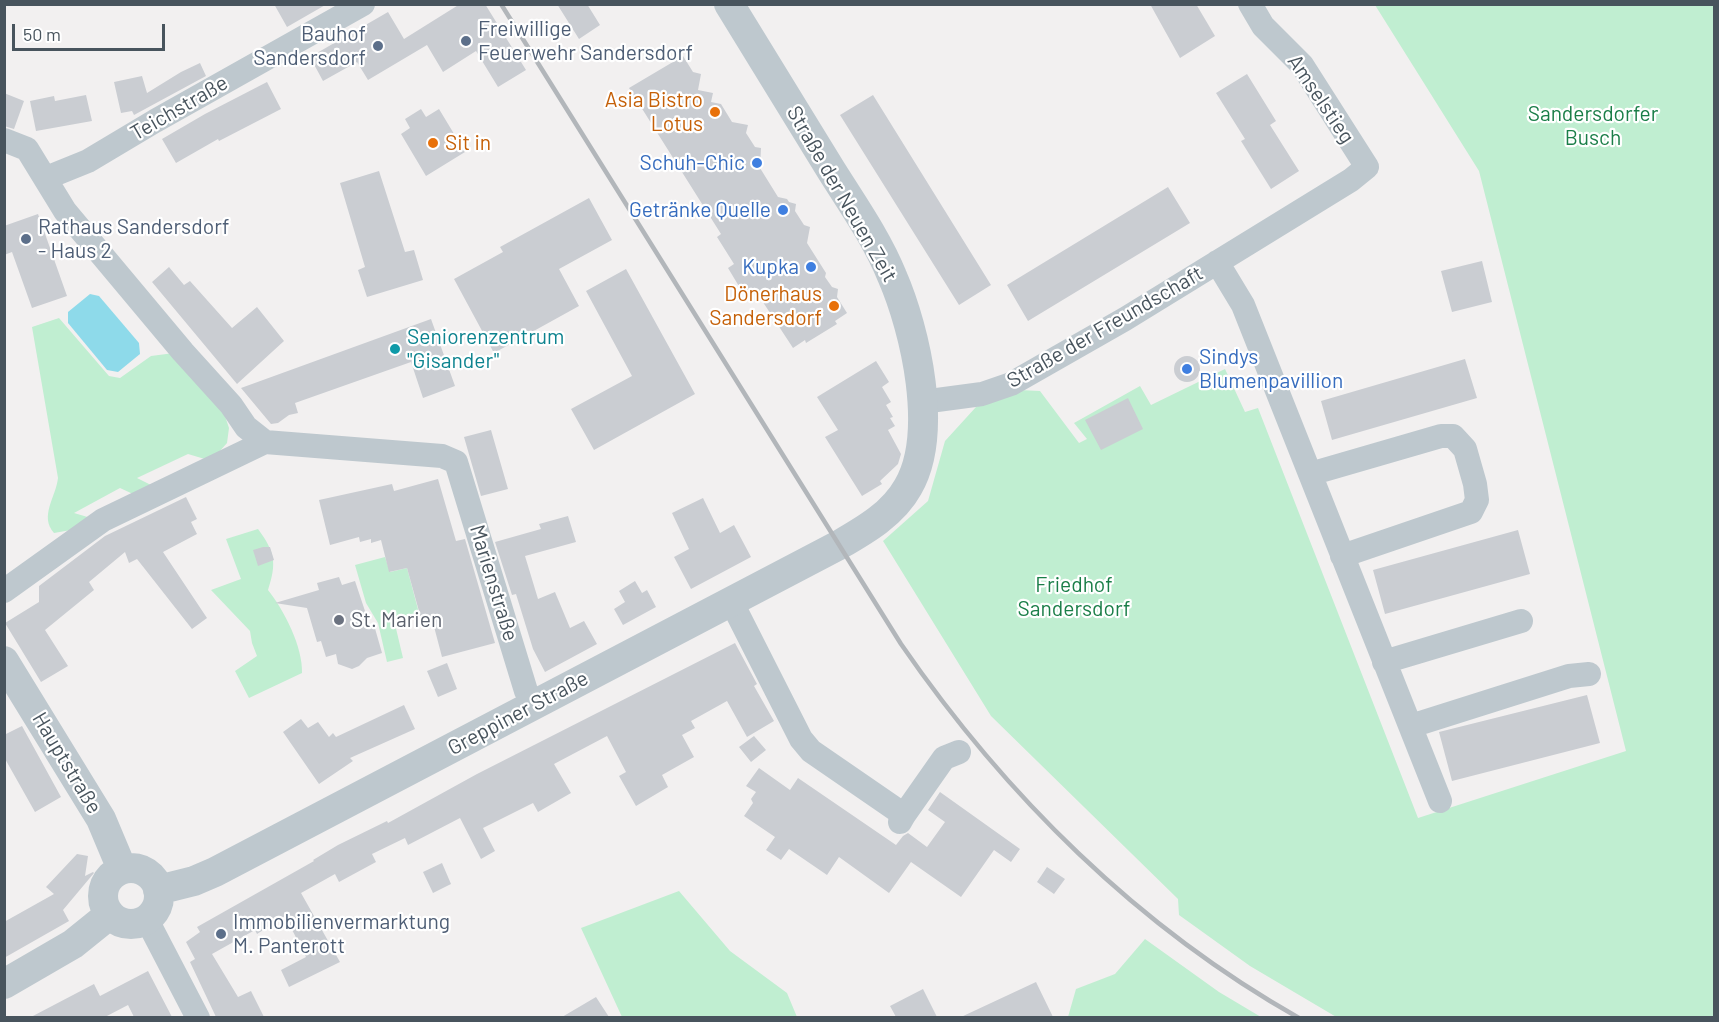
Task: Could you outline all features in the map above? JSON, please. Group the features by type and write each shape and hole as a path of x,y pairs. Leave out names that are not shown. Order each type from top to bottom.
{"street":[{"name":"Teichstraße","path":"46,178 88,161 363,4"},
{"name":"Straße der Neuen Zeit","path":"729,4 881,252 902,301 910,328 922,402 923,440 915,474 898,503 872,524"},
{"name":"Amselstieg","path":"1250,4 1263,26 1302,64 1367,167"},
{"path":"4,140 27,148 65,212 183,352 231,405 246,427 265,442 104,520 4,591"},
{"name":"Straße der Freundschaft","path":"922,402 982,394 1011,384 1125,319 1351,180 1367,167"},
{"name":"Straße der Freundschaft","path":"1217,262 1243,306 1440,801"},
{"path":"1310,474 1441,436 1453,436 1466,449 1477,500 1471,512 1342,556"},
{"name":"Marienstraße","path":"265,442 441,456 456,462 526,691 534,704"},
{"name":"Greppiner Straße","path":"158,890 194,881 215,872 839,545 872,524"},
{"path":"731,601 801,738 811,751 902,819 944,758 959,752"},
{"path":"1384,662 1521,621"},
{"name":"Hauptstraße","path":"4,662 101,819 122,869"},
{"path":"1411,726 1569,676 1589,674"},
{"path":"136,868 145,872 152,878 158,890 158,905 147,920 137,924 127,925 117,921 109,915 103,902 103,888 110,876 122,869 136,868"},
{"path":"4,984 73,944 109,915"},
{"path":"147,920 198,1017"}],"green space":[{"path":"1375,5 1714,5 1714,1017 1338,1018 1250,966 1179,915 1178,899 991,716 883,541 928,501 945,441 976,407 1019,390 1040,391 1079,443 1087,439 1074,423 1140,386 1151,405 1225,369 1245,412 1258,408 1418,818 1626,751 1479,171"},
{"path":"59,318 109,376 120,378 151,356 174,353 224,413 229,428 227,443 208,460 188,454 137,478 151,485 133,494 120,488 74,513 91,518 71,530 54,533 50,527 48,513 58,478 32,327"},
{"path":"258,529 268,544 273,558 273,572 268,590 280,608 296,641 302,673 249,698 235,671 257,656 250,631 211,590 241,579 226,539"},
{"path":"385,557 390,572 407,568 419,613 394,620 403,658 387,662 378,623 366,603 355,565"},
{"path":"679,891 730,951 787,993 797,1017 622,1017 581,928"},
{"path":"1145,939 1219,992 1261,1017 1068,1017 1076,989 1115,974"}],"water":[{"path":"90,294 99,296 139,343 140,354 118,372 107,370 68,323 68,312"}],"building":[{"path":"274,4 327,4 287,27"},
{"path":"460,4 485,4 526,70 498,87 476,51 443,72 427,45 368,80 357,62 323,81 310,57 388,12 404,39"},
{"path":"557,4 587,4 600,25 579,39"},
{"path":"1150,4 1196,4 1215,36 1180,58"},
{"path":"683,56 693,72 701,74 698,90 713,93 711,102 721,104 732,122 748,125 746,133 755,147 761,148 760,168 778,197 796,204 795,211 804,225 810,227 807,243 826,273 825,277 832,287 838,289 837,297 847,313 835,321 837,324 806,343 805,340 793,348 757,293 753,295 750,289 743,293 728,268 734,264 717,237 721,234 629,88"},
{"path":"200,63 206,76 134,115 132,111 121,113 114,82 142,76 147,93"},
{"path":"1247,74 1276,121 1270,125 1299,171 1271,189 1241,141 1245,139 1216,93"},
{"path":"267,82 281,109 219,141 218,139 176,163 162,139"},
{"path":"4,93 24,101 14,129 4,126"},
{"path":"86,95 92,121 36,131 30,101 54,96 55,101"},
{"path":"873,95 991,285 959,305 840,115"},
{"name":"Sit in","path":"421,109 426,117 439,109 465,152 426,176 401,134 410,128 405,119"},
{"path":"379,171 405,252 414,250 423,280 367,297 358,270 365,267 340,183"},
{"path":"1168,187 1190,223 1028,321 1007,285"},
{"path":"589,198 612,240 559,269 579,306 494,353 454,279 503,252 500,247"},
{"path":"38,214 67,296 32,308 12,252 4,255 4,226"},
{"path":"1482,261 1492,302 1452,312 1441,271"},
{"path":"169,267 184,285 190,281 232,328 257,307 284,341 237,384 152,282"},
{"path":"626,269 695,394 594,450 571,409 632,376 586,291"},
{"path":"431,319 455,386 423,398 411,362 295,403 298,413 289,415 278,423 271,424 241,388"},
{"name":"Sindys Blumenpavillion","path":"1187,356 1196,360 1200,369 1196,378 1187,382 1178,378 1174,369 1178,360"},
{"path":"1465,359 1477,398 1332,440 1321,401"},
{"path":"876,361 889,382 882,387 891,402 886,405 895,426 888,430 901,454 898,464 880,481 882,484 862,496 825,437 838,430 817,397"},
{"path":"1128,398 1143,429 1101,450 1085,420"},
{"path":"491,430 508,489 481,496 464,437"},
{"path":"438,479 456,541 465,539 495,643 442,657 432,619 422,622 407,568 389,572 381,540 371,543 371,539 360,542 359,537 330,545 319,500 392,484 394,491"},
{"path":"186,497 197,519 191,522 197,534 163,552 207,618 192,629 137,559 129,563 125,552 89,582 94,590 45,630 68,666 41,682 5,623 39,602 39,586 105,536"},
{"path":"703,498 720,533 734,525 751,557 691,589 674,557 689,549 672,513"},
{"path":"568,516 576,542 525,556 538,599 555,592 570,628 584,621 597,644 545,672 533,649 516,594 512,595 495,542 541,529 539,524"},
{"path":"1518,530 1530,574 1385,614 1373,570"},
{"path":"270,547 274,560 258,566 253,550"},
{"name":"St. Marien","path":"339,577 342,585 355,581 370,626 374,625 382,653 367,658 352,669 338,664 336,654 326,657 321,641 317,642 307,608 275,603 319,590 317,583"},
{"path":"635,581 642,593 647,590 656,607 623,625 614,609 625,602 619,591"},
{"path":"735,643 757,684 754,686 774,721 747,737 727,701 691,721 695,728 682,735 694,757 662,775 668,787 636,806 619,776 626,772 607,736 554,764 571,793 538,812 533,803 483,828 495,851 481,859 460,818 408,845 405,838 372,854 376,862 339,882 335,874 301,893 340,962 289,987 281,970 306,957 285,916 257,934 255,930 212,954 238,997 251,991 264,1017 216,1017 190,962 195,959 186,942 200,932 197,927 338,845 387,821 388,823 477,774"},
{"path":"447,663 457,689 438,697 427,671"},
{"path":"1587,695 1600,743 1452,781 1439,732"},
{"path":"404,705 415,729 350,758 353,761 319,784 283,732 301,719 308,728 318,722 329,737 333,733 336,737"},
{"path":"22,726 61,797 35,812 4,757 4,735"},
{"path":"754,736 766,750 751,762 739,747"},
{"path":"759,768 790,790 798,778 896,845 908,833 927,847 945,822 928,810 940,792 1020,849 1011,862 994,850 961,897 911,862 889,893 839,857 827,875 789,849 781,860 766,850 775,837 744,816 753,803 751,799 756,792 746,786"},
{"path":"77,854 88,856 85,876 94,873 63,910 69,921 4,958 4,922 54,894 46,887"},
{"path":"442,863 451,884 433,893 423,872"},
{"path":"1047,867 1065,879 1054,894 1037,882"},
{"path":"148,971 172,1017 134,1017 128,1005 105,1017 31,1017 94,984 100,996"},
{"path":"1036,982 1053,1017 961,1017"},
{"path":"923,989 937,1017 896,1017 890,1006"},
{"path":"596,997 609,1017 562,1017"}],"railway":[{"path":"501,4 901,644 941,700 1030,805 1079,854 1184,942 1240,982 1299,1018"}],"place":[{"name":"Freiwillige Feuerwehr Sandersdorf","path":"466,41"},
{"name":"Bauhof Sandersdorf","path":"378,46"},
{"name":"Asia Bistro Lotus","path":"715,112"},
{"name":"Sit in","path":"433,143"},
{"name":"Schuh-Chic","path":"757,163"},
{"name":"Getränke Quelle","path":"783,210"},
{"name":"Rathaus Sandersdorf - Haus 2","path":"26,239"},
{"name":"Kupka","path":"811,267"},
{"name":"Dönerhaus Sandersdorf","path":"834,306"},
{"name":"Seniorenzentrum \"Gisander\"","path":"395,349"},
{"name":"Sindys Blumenpavillion","path":"1187,369"},
{"name":"St. Marien","path":"339,620"},
{"name":"Immobilienvermarktung M. Panterott","path":"221,934"}],"park label":[{"name":"Sandersdorfer Busch","path":"1593,126"},
{"name":"Friedhof Sandersdorf","path":"1074,597"}]}
